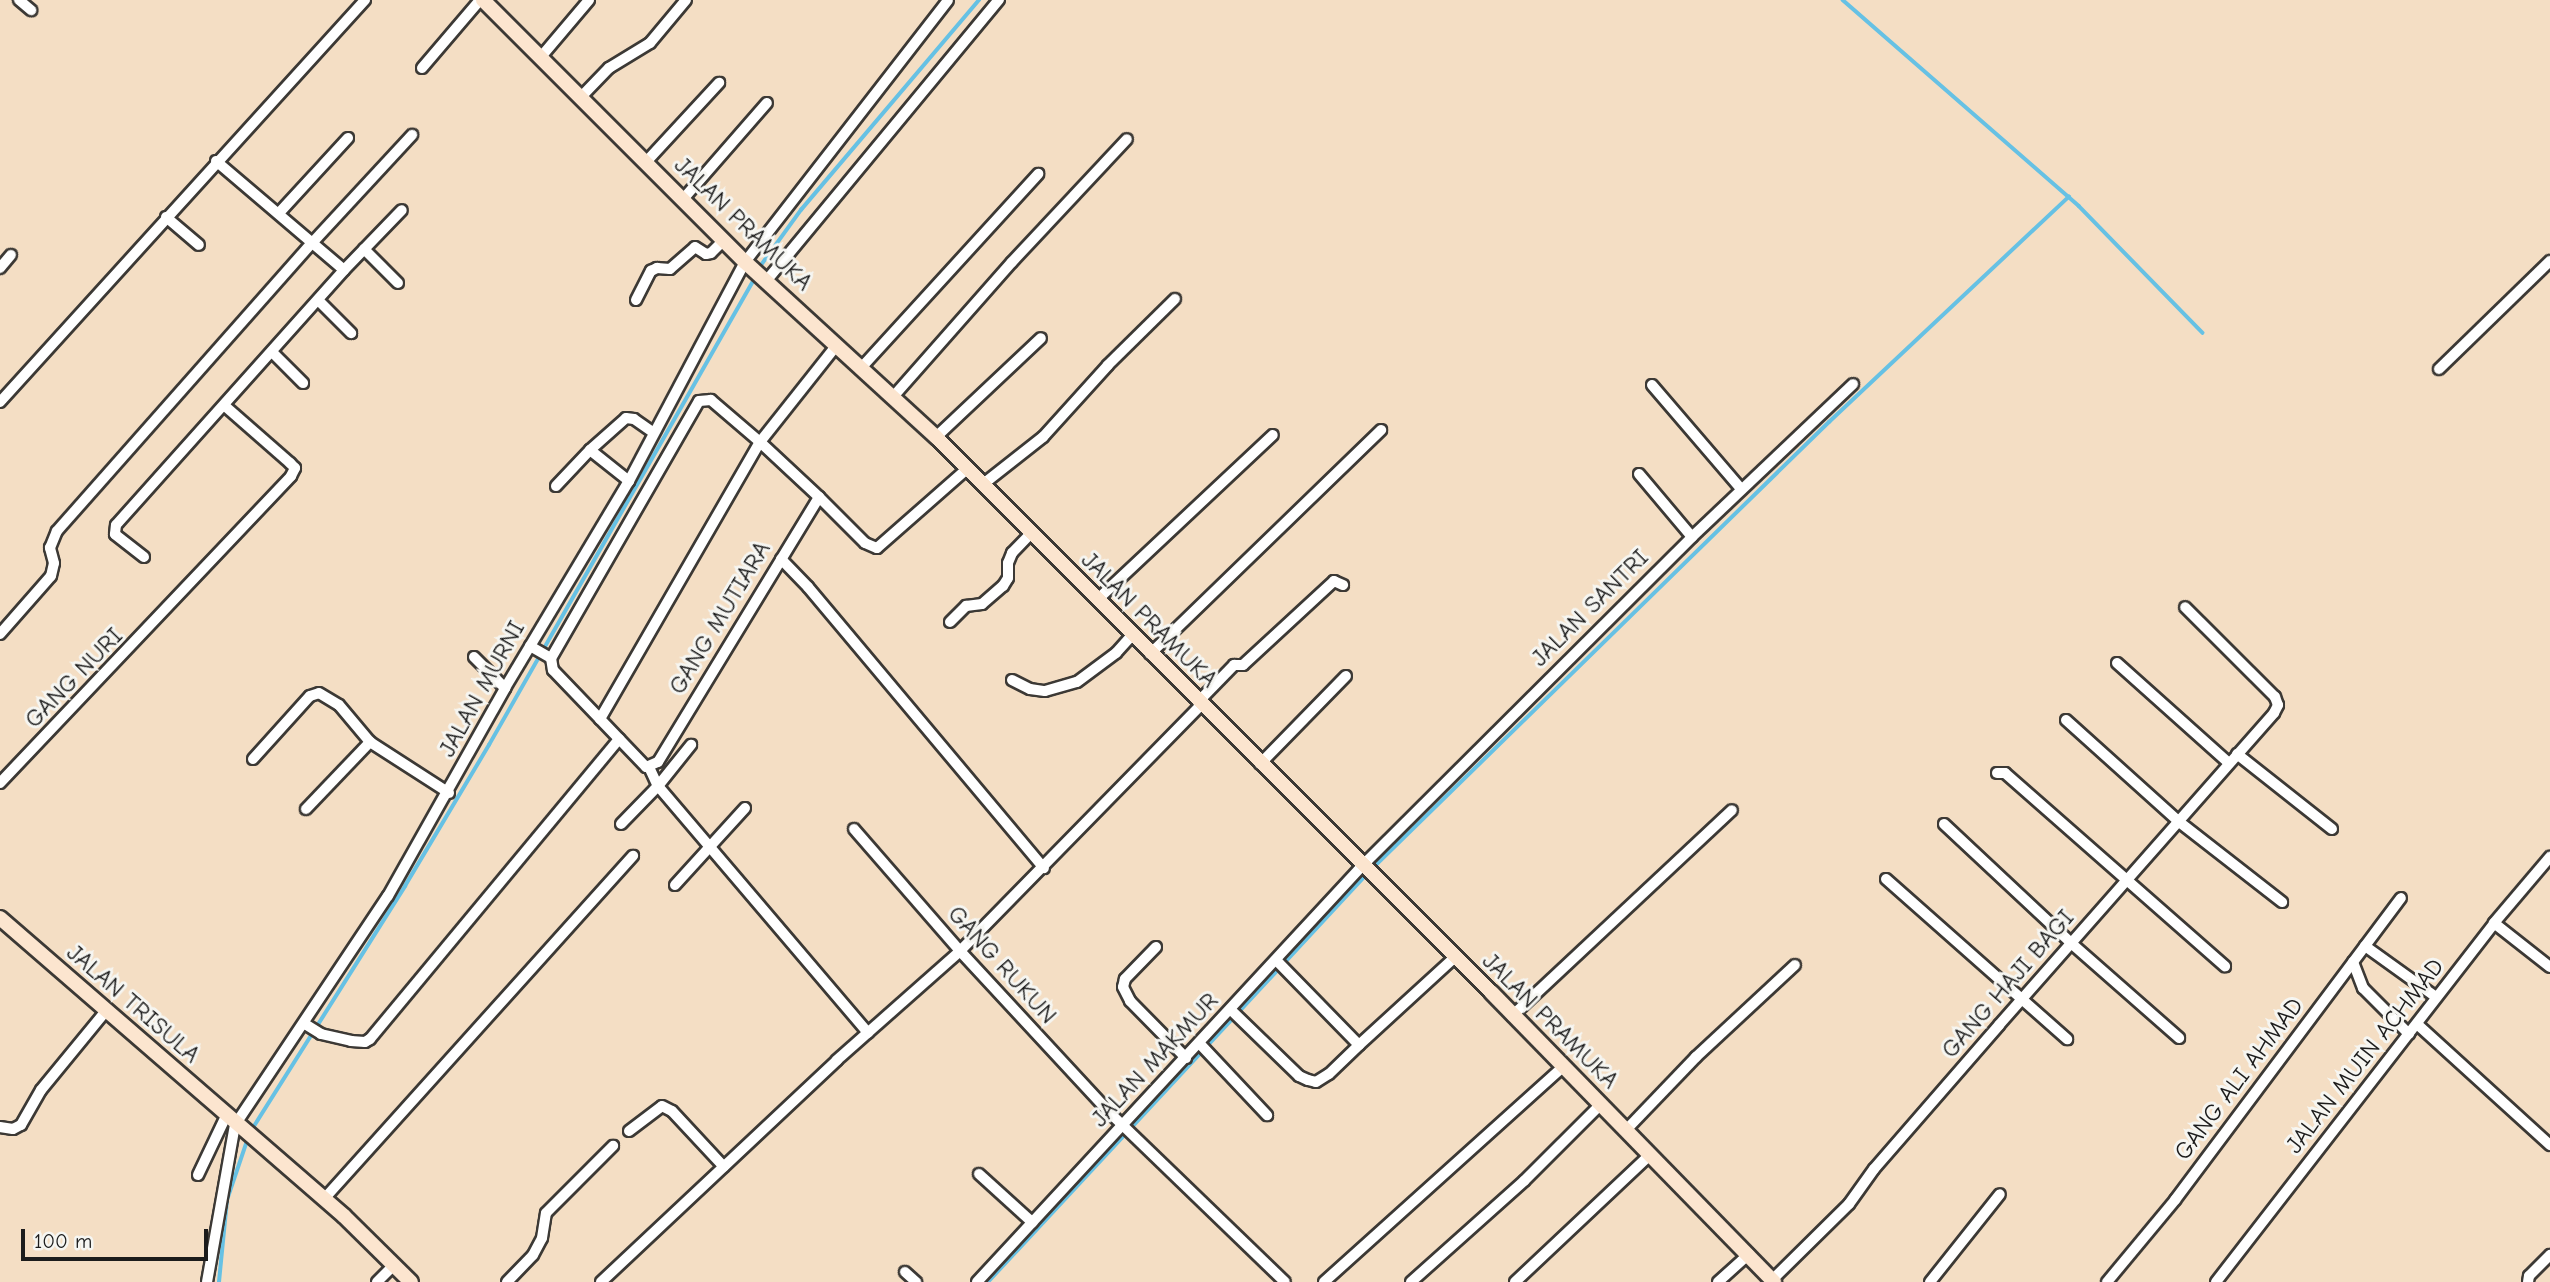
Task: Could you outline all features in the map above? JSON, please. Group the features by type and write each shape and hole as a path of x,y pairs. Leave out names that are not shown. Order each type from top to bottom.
{"street":[{"path":"19,0 31,10"},
{"path":"0,402 365,0"},
{"path":"422,68 481,0"},
{"name":"JALAN PRAMUKA","path":"481,0 684,198 745,262 936,437 1564,1066 1773,1281"},
{"path":"540,58 589,0"},
{"path":"580,98 609,68 650,43 686,0"},
{"name":"JALAN MURNI","path":"198,1175 307,1026 449,793 505,688 540,652 745,262 948,0"},
{"path":"766,281 999,0"},
{"path":"646,162 719,83"},
{"path":"684,198 767,103"},
{"path":"0,634 51,576 54,563 50,548 57,531 313,242 412,135"},
{"path":"279,213 348,138"},
{"path":"892,398 1012,262 1127,139"},
{"path":"216,161 344,270"},
{"path":"860,368 1038,174"},
{"path":"144,557 115,534 116,525 344,270 402,210"},
{"path":"166,218 199,245"},
{"path":"636,300 651,271 657,268 670,269 695,247 706,254 710,253 724,240"},
{"path":"364,249 398,283"},
{"path":"0,268 11,255"},
{"path":"2439,369 2550,261"},
{"path":"982,485 1043,437 1175,299"},
{"path":"318,300 351,333"},
{"path":"936,437 1041,338"},
{"path":"600,719 760,442 836,345"},
{"path":"272,352 303,383"},
{"name":"JALAN SANTRI","path":"1362,866 1692,537 1853,384"},
{"path":"1652,385 1741,489"},
{"path":"868,1033 658,786 649,767 553,670 540,652 699,401 711,400 760,442 865,543 877,548 967,469"},
{"name":"GANG NURI","path":"0,783 291,476 295,468 225,406"},
{"path":"556,486 590,450 626,418 634,419 654,433"},
{"path":"1150,653 1381,430"},
{"path":"1097,600 1273,435"},
{"path":"590,450 629,481"},
{"path":"1639,474 1692,537"},
{"name":"GANG MUTIARA","path":"649,767 658,762 819,497"},
{"path":"950,622 966,606 982,604 1003,586 1008,578 1008,563 1012,553 1031,533"},
{"path":"781,559 808,586 1044,868"},
{"path":"601,1282 960,951 1044,868 1234,664 1243,665 1334,581 1342,585"},
{"name":"GANG HAJI BAGI","path":"1773,1281 1849,1204 1874,1169 2274,713 2278,705 2275,697 2185,607"},
{"path":"1012,680 1030,690 1045,691 1077,682 1116,653 1132,635"},
{"path":"474,657 505,688"},
{"path":"2117,663 2233,758 2332,829"},
{"path":"1260,764 1346,676"},
{"path":"253,759 310,696 318,694 339,705 370,743 449,793"},
{"path":"2066,720 2178,821 2282,902"},
{"path":"307,1026 321,1034 358,1042 370,1039 620,738"},
{"path":"306,809 370,743"},
{"path":"621,824 658,786 691,744"},
{"path":"1997,772 2005,773 2225,966"},
{"path":"675,885 746,808"},
{"path":"1512,1016 1732,810"},
{"path":"1944,824 2071,943 2179,1038"},
{"name":"GANG RUKUN","path":"854,829 960,951 1128,1129 1285,1282"},
{"path":"411,1282 324,1199 553,941 633,856"},
{"name":"JALAN MUIN ACHMAD","path":"2216,1282 2494,923 2550,857"},
{"name":"JALAN MAKMUR","path":"977,1282 1032,1222 1128,1129 1186,1058 1203,1048 1235,1014 1362,866"},
{"path":"1886,879 2067,1039"},
{"name":"GANG ALI AHMAD","path":"2107,1282 2175,1200 2401,898"},
{"name":"JALAN TRISULA","path":"0,918 235,1125 324,1199"},
{"path":"2494,923 2550,967"},
{"path":"2365,946 2437,998"},
{"path":"1156,947 1125,979 1123,987 1130,1001 1186,1058"},
{"path":"1235,1014 1299,1076 1316,1082 1329,1074 1454,958"},
{"path":"2353,962 2363,988 2409,1034"},
{"path":"1280,964 1359,1045"},
{"path":"1626,1130 1696,1057 1795,965"},
{"path":"0,1127 13,1129 21,1125 41,1090 106,1011"},
{"path":"2417,1024 2550,1145"},
{"path":"1203,1048 1267,1115"},
{"path":"1324,1282 1564,1066"},
{"path":"1411,1282 1524,1181 1601,1104"},
{"path":"629,1131 662,1106 672,1111 724,1167"},
{"path":"207,1282 235,1125"},
{"path":"507,1282 533,1255 542,1238 546,1213 614,1146"},
{"path":"1515,1282 1651,1154"},
{"path":"979,1174 1032,1222"},
{"path":"1930,1282 2000,1194"},
{"path":"1718,1282 1749,1254"},
{"path":"2528,1282 2529,1276 2550,1255"},
{"path":"377,1282 394,1265"},
{"path":"905,1272 916,1282"}],"waterway":[{"path":"759,268 801,210 979,0"},
{"path":"1843,0 2079,206 2203,333"},
{"path":"1373,868 1829,422 2069,197"},
{"path":"251,1131 405,886 489,745 756,276"},
{"path":"988,1282 1367,874"},
{"path":"219,1282 227,1200 248,1138"}]}
